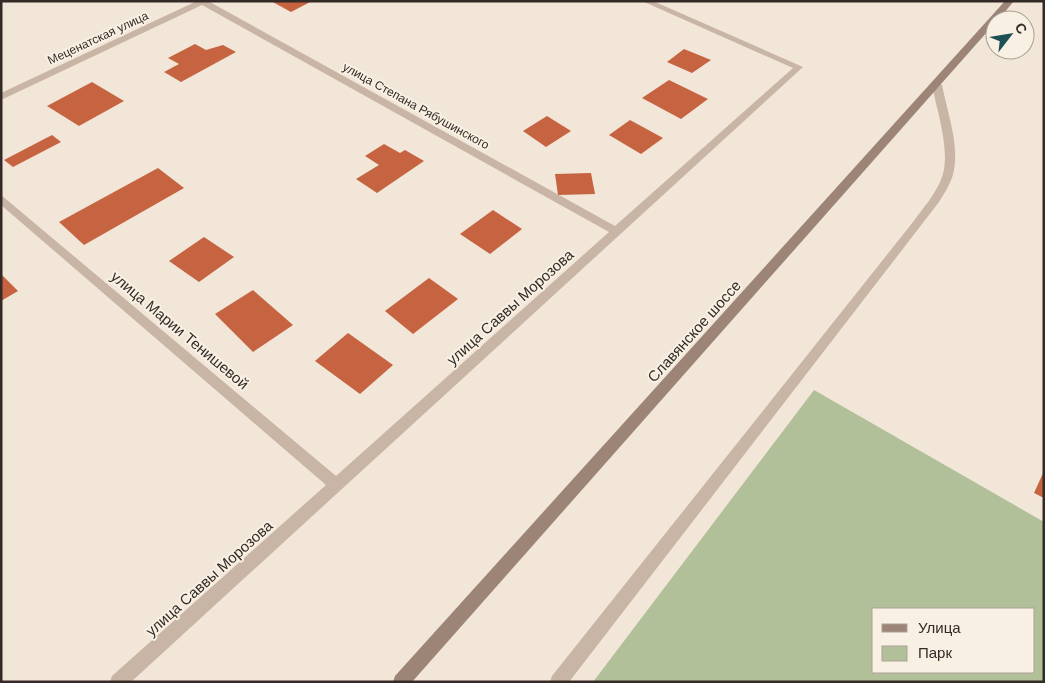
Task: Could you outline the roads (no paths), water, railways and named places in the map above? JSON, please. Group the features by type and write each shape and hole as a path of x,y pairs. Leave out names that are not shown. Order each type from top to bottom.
{"main road":[{"name":"Славянское шоссе","path":"402,682 1010,1"}],"street":[{"name":"улица Саввы Морозова","path":"118,682 800,67 646,1"},
{"name":"улица Степана Рябушинского","path":"203,2 617,232"},
{"name":"Меценатская улица","path":"1,97 203,2"},
{"path":"558,682 918,225 942,188 949,169 949,157 937,85"},
{"name":"улица Марии Тенишевой","path":"1,199 337,485"}]}
